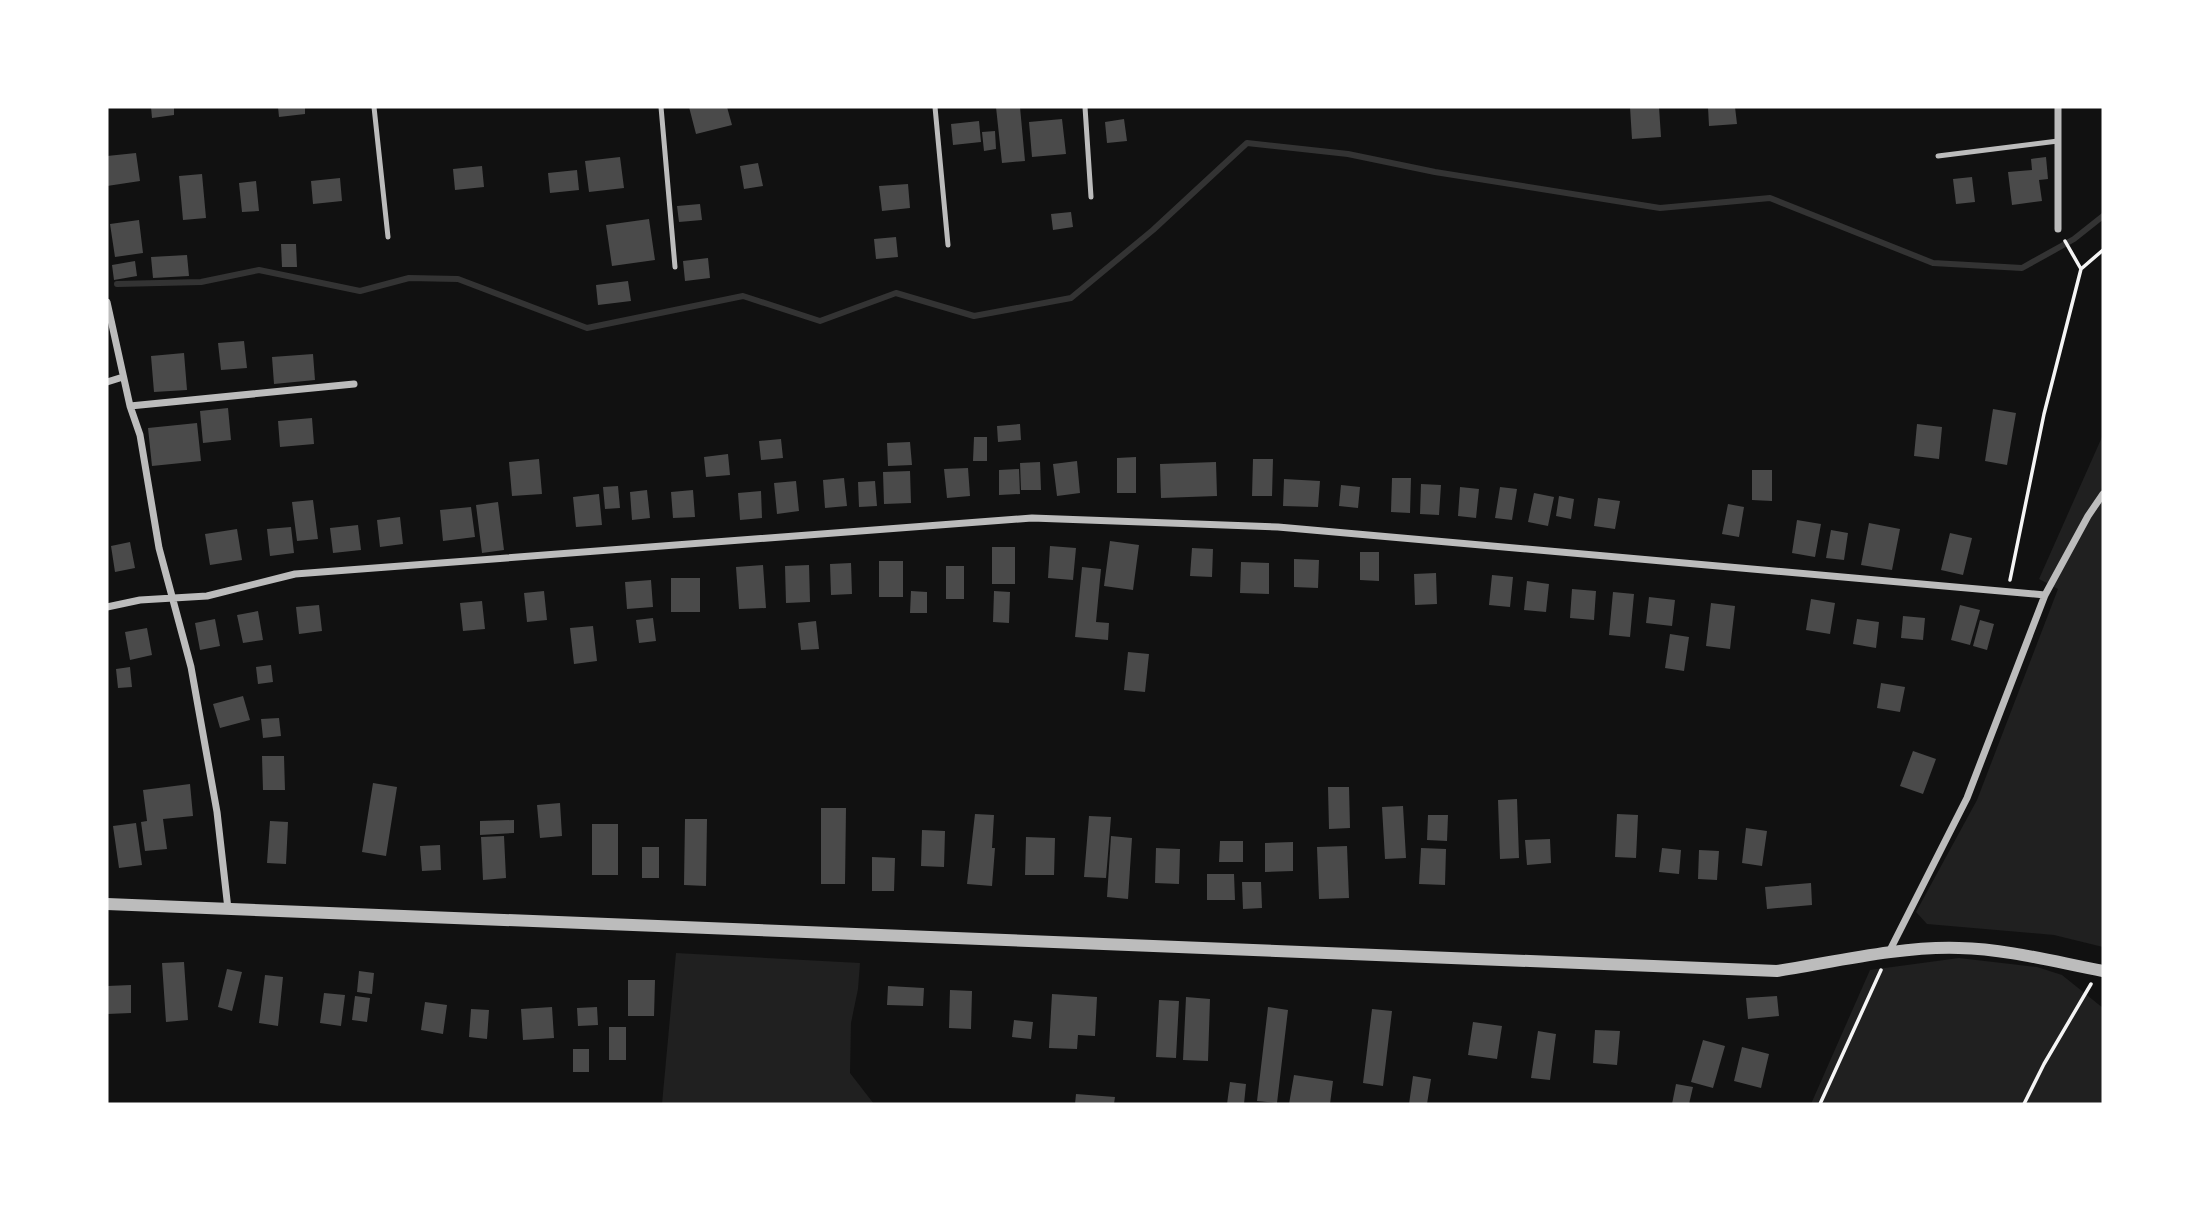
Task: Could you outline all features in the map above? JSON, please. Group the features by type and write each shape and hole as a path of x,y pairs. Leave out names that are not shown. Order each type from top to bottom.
{"street":[{"path":"2058,107 2058,229"},
{"path":"107,302 130,406 140,435 159,548 191,667 217,812 228,909"},
{"path":"107,382 123,377"},
{"path":"130,406 354,384"},
{"path":"1889,953 1967,798 2045,595 2103,494"},
{"path":"107,607 140,600 207,596 295,574 1032,518 1278,527 2045,595"},
{"path":"107,904 1777,971 1889,953 1958,948 2027,955 2101,970"}],"lane":[{"path":"374,107 388,237"},
{"path":"660,107 675,267"},
{"path":"935,107 948,245"},
{"path":"1085,107 1091,197"},
{"path":"1938,156 2057,141"}],"path":[{"path":"2058,229 2081,269"},
{"path":"2008,592 2044,414 2081,269 2103,250"},
{"path":"1820,1104 1889,953"},
{"path":"2024,1104 2044,1064 2101,970"}],"shaded area":[{"path":"2103,303 2103,947 2054,935 1927,924 1916,912 1977,800 2058,589 2039,579 2102,437"},
{"path":"676,953 860,963 851,1023 850,1073 874,1104 662,1104"},
{"path":"1959,958 2037,967 2062,975 2103,1008 2103,1104 1811,1104 1870,970"}],"building":[{"path":"151,107 174,107 174,115 152,118"},
{"path":"278,107 305,107 305,114 279,117"},
{"path":"689,107 727,107 732,125 696,134"},
{"path":"996,107 1020,107 1025,161 1002,163"},
{"path":"1630,107 1659,107 1661,137 1632,139"},
{"path":"1708,107 1735,107 1737,124 1709,126"},
{"path":"1062,119 1066,154 1032,157 1029,122"},
{"path":"1124,119 1127,141 1107,143 1105,122"},
{"path":"979,121 981,142 953,145 951,124"},
{"path":"995,131 996,149 984,151 982,132"},
{"path":"136,153 140,181 107,186 107,156"},
{"path":"620,157 624,188 589,192 585,161"},
{"path":"2046,157 2048,179 2039,180 2042,201 2012,205 2008,172 2032,170 2031,159"},
{"path":"758,163 763,186 744,189 740,166"},
{"path":"482,166 484,187 455,190 453,169"},
{"path":"577,170 579,190 550,193 548,173"},
{"path":"202,174 206,218 183,220 179,176"},
{"path":"1972,177 1975,202 1956,204 1953,179"},
{"path":"340,178 342,201 313,204 311,181"},
{"path":"256,181 259,211 242,212 239,183"},
{"path":"908,184 910,208 882,211 879,186"},
{"path":"700,204 702,220 679,222 677,206"},
{"path":"1071,212 1073,227 1053,230 1051,214"},
{"path":"649,219 655,260 612,266 606,225"},
{"path":"139,220 143,253 115,257 110,224"},
{"path":"896,237 898,257 876,259 874,239"},
{"path":"281,244 296,244 297,267 282,267"},
{"path":"187,255 189,276 153,278 151,257"},
{"path":"708,258 710,278 685,281 683,261"},
{"path":"135,261 137,276 114,280 112,265"},
{"path":"628,281 631,301 598,305 596,285"},
{"path":"244,341 247,368 221,370 218,343"},
{"path":"184,353 187,390 154,392 151,356"},
{"path":"313,354 315,380 274,384 272,357"},
{"path":"228,408 231,440 203,443 200,411"},
{"path":"1993,409 2016,413 2007,465 1985,461"},
{"path":"312,418 314,444 280,447 278,421"},
{"path":"197,423 201,461 152,466 148,428"},
{"path":"1020,424 1021,440 998,442 997,426"},
{"path":"1917,424 1942,427 1939,459 1914,456"},
{"path":"974,437 987,437 987,461 973,461"},
{"path":"781,439 783,458 761,460 759,441"},
{"path":"910,442 912,465 888,466 887,443"},
{"path":"728,454 730,475 706,477 704,457"},
{"path":"1136,457 1136,493 1117,493 1117,458"},
{"path":"539,459 542,494 512,496 509,462"},
{"path":"1253,459 1273,459 1272,496 1252,496"},
{"path":"1077,461 1080,493 1057,496 1053,464"},
{"path":"1040,462 1041,490 1021,490 1020,463"},
{"path":"1216,462 1217,496 1161,498 1160,464"},
{"path":"968,468 970,496 947,498 944,469"},
{"path":"1019,469 1020,494 999,495 999,470"},
{"path":"1752,470 1772,470 1772,501 1752,500"},
{"path":"910,471 911,503 884,504 883,472"},
{"path":"844,478 847,506 825,508 823,480"},
{"path":"1392,478 1411,478 1410,513 1391,512"},
{"path":"1284,479 1320,481 1318,507 1283,506"},
{"path":"796,481 799,511 777,514 774,483"},
{"path":"875,481 877,506 859,507 858,482"},
{"path":"1421,484 1441,485 1439,515 1420,514"},
{"path":"1341,485 1360,487 1358,508 1339,506"},
{"path":"618,486 620,508 605,509 603,487"},
{"path":"1460,487 1479,489 1476,518 1458,516"},
{"path":"1500,487 1517,489 1512,520 1495,518"},
{"path":"647,490 650,518 632,520 630,492"},
{"path":"693,490 695,517 673,518 671,492"},
{"path":"761,491 762,518 740,520 738,493"},
{"path":"1534,493 1554,497 1548,526 1528,522"},
{"path":"599,494 602,525 576,527 573,497"},
{"path":"1559,496 1574,499 1571,519 1556,516"},
{"path":"1598,498 1620,501 1615,529 1594,526"},
{"path":"313,500 318,539 297,541 292,502"},
{"path":"498,502 504,550 482,553 476,505"},
{"path":"1728,504 1744,507 1739,537 1722,534"},
{"path":"471,507 475,537 443,541 440,510"},
{"path":"400,517 403,544 380,547 377,520"},
{"path":"1797,520 1821,524 1815,557 1792,553"},
{"path":"1869,523 1900,529 1892,570 1861,565"},
{"path":"358,525 361,550 333,553 330,528"},
{"path":"291,527 294,553 270,556 267,529"},
{"path":"237,529 242,560 210,565 205,534"},
{"path":"1831,530 1848,533 1844,560 1826,558"},
{"path":"1950,533 1972,538 1963,575 1941,570"},
{"path":"1110,541 1139,545 1133,590 1104,586"},
{"path":"130,542 135,568 115,572 111,546"},
{"path":"1050,546 1076,548 1073,580 1048,578"},
{"path":"992,547 1015,547 1015,584 992,584"},
{"path":"1192,548 1213,549 1212,577 1190,576"},
{"path":"1360,552 1379,552 1379,581 1360,580"},
{"path":"1294,559 1319,560 1318,588 1294,587"},
{"path":"879,561 903,561 903,597 879,597"},
{"path":"1241,562 1269,563 1269,594 1240,593"},
{"path":"851,563 852,594 831,595 830,564"},
{"path":"763,565 766,608 739,609 736,567"},
{"path":"809,565 810,602 786,603 785,566"},
{"path":"946,566 964,566 964,599 946,599"},
{"path":"1082,567 1101,569 1096,622 1109,623 1108,640 1075,637"},
{"path":"1436,573 1437,604 1415,605 1414,574"},
{"path":"1492,575 1513,577 1510,607 1489,605"},
{"path":"671,578 700,578 700,612 671,612"},
{"path":"651,580 653,607 627,609 625,582"},
{"path":"1527,581 1549,584 1546,612 1524,610"},
{"path":"1572,589 1596,591 1594,620 1570,618"},
{"path":"544,591 547,620 527,622 524,593"},
{"path":"911,591 927,592 927,613 910,613"},
{"path":"994,591 1010,592 1009,623 993,622"},
{"path":"1613,592 1634,594 1630,637 1609,635"},
{"path":"1649,597 1675,600 1672,626 1646,623"},
{"path":"1811,599 1835,603 1830,634 1806,630"},
{"path":"482,601 485,629 463,631 460,603"},
{"path":"1711,603 1735,606 1730,649 1706,646"},
{"path":"319,605 322,631 299,634 296,607"},
{"path":"1960,605 1980,610 1970,645 1951,640"},
{"path":"258,611 263,640 243,643 237,615"},
{"path":"1903,616 1925,618 1923,640 1901,638"},
{"path":"653,618 656,641 639,643 636,620"},
{"path":"215,619 220,646 200,650 195,623"},
{"path":"1857,619 1879,622 1876,648 1853,644"},
{"path":"1980,620 1994,624 1987,650 1973,646"},
{"path":"816,621 819,649 801,650 798,623"},
{"path":"593,626 597,661 574,664 570,628"},
{"path":"147,628 152,655 130,660 125,632"},
{"path":"1670,634 1689,637 1684,671 1665,668"},
{"path":"1128,652 1149,654 1145,692 1124,690"},
{"path":"271,665 273,682 258,684 256,667"},
{"path":"130,667 132,687 118,688 116,669"},
{"path":"1881,683 1905,687 1900,712 1877,708"},
{"path":"243,696 250,720 220,728 213,704"},
{"path":"279,718 281,736 263,738 261,719"},
{"path":"1913,751 1936,759 1923,794 1900,786"},
{"path":"262,756 284,756 285,790 263,790"},
{"path":"373,783 397,787 386,856 362,852"},
{"path":"190,784 193,816 163,819 167,849 145,851 141,822 147,821 143,790"},
{"path":"1328,787 1349,787 1350,828 1329,829"},
{"path":"1517,799 1519,858 1500,859 1498,800"},
{"path":"560,803 562,836 540,838 537,805"},
{"path":"1403,806 1406,858 1385,859 1382,807"},
{"path":"821,808 846,808 845,884 821,884"},
{"path":"975,814 994,815 992,886 967,884"},
{"path":"1617,814 1638,815 1636,858 1615,857"},
{"path":"1428,815 1448,815 1447,841 1427,840"},
{"path":"1089,816 1111,817 1106,878 1084,877"},
{"path":"685,819 707,819 706,886 684,885"},
{"path":"514,820 514,833 480,835 480,821"},
{"path":"270,821 288,822 286,864 267,863"},
{"path":"136,823 142,865 119,868 113,826"},
{"path":"592,824 618,824 618,875 592,875"},
{"path":"1746,828 1767,831 1762,866 1742,863"},
{"path":"922,830 945,831 944,867 921,866"},
{"path":"504,836 506,878 483,880 481,837"},
{"path":"1111,836 1132,838 1128,899 1107,897"},
{"path":"1026,837 1055,838 1054,875 1025,875"},
{"path":"1550,839 1551,863 1527,865 1525,840"},
{"path":"1220,841 1243,841 1243,862 1219,862"},
{"path":"1293,842 1293,871 1265,872 1265,843"},
{"path":"440,845 441,870 422,871 420,846"},
{"path":"1347,846 1349,898 1319,899 1317,847"},
{"path":"642,847 659,847 659,878 642,878"},
{"path":"1156,848 1180,849 1179,884 1155,883"},
{"path":"1421,848 1446,849 1445,885 1419,884"},
{"path":"1662,848 1681,850 1679,874 1659,872"},
{"path":"1699,850 1719,851 1717,880 1698,879"},
{"path":"872,857 895,858 894,891 872,891"},
{"path":"1207,874 1234,874 1235,900 1207,900"},
{"path":"1242,882 1261,882 1262,908 1243,909"},
{"path":"1811,883 1812,905 1767,909 1765,887"},
{"path":"184,962 188,1020 166,1022 162,963"},
{"path":"227,969 242,972 232,1011 218,1007"},
{"path":"359,971 374,973 372,994 357,992"},
{"path":"265,975 283,977 278,1026 259,1023"},
{"path":"628,980 655,980 654,1016 628,1016"},
{"path":"131,985 131,1013 107,1014 107,986"},
{"path":"888,986 924,988 923,1006 887,1005"},
{"path":"950,990 972,991 971,1029 949,1028"},
{"path":"324,993 345,995 341,1026 320,1023"},
{"path":"1052,994 1097,997 1095,1036 1078,1035 1077,1049 1049,1048"},
{"path":"355,996 370,998 367,1022 352,1020"},
{"path":"1777,996 1779,1016 1748,1019 1746,998"},
{"path":"1186,997 1210,999 1208,1061 1183,1060"},
{"path":"1159,1000 1179,1001 1176,1058 1156,1057"},
{"path":"425,1002 447,1005 443,1034 421,1030"},
{"path":"552,1007 554,1038 523,1040 521,1009"},
{"path":"597,1007 598,1025 578,1026 577,1008"},
{"path":"1268,1007 1288,1010 1277,1103 1257,1101"},
{"path":"471,1009 489,1010 487,1039 469,1037"},
{"path":"1372,1009 1392,1011 1383,1086 1363,1083"},
{"path":"1014,1020 1033,1022 1031,1039 1012,1037"},
{"path":"1473,1022 1502,1026 1497,1059 1468,1055"},
{"path":"609,1027 626,1027 626,1060 609,1060"},
{"path":"1595,1030 1620,1031 1617,1065 1593,1063"},
{"path":"1538,1031 1556,1034 1550,1080 1531,1078"},
{"path":"1703,1040 1725,1046 1713,1088 1691,1082"},
{"path":"1742,1047 1769,1054 1761,1088 1734,1081"},
{"path":"573,1049 589,1049 589,1072 573,1072"},
{"path":"1294,1075 1333,1081 1330,1104 1289,1104"},
{"path":"1413,1076 1431,1079 1427,1104 1409,1104"},
{"path":"1230,1082 1246,1084 1244,1104 1227,1104"},
{"path":"1676,1084 1693,1087 1689,1104 1672,1104"},
{"path":"1076,1094 1115,1097 1114,1104 1075,1104"}],"waterway":[{"path":"117,284 201,282 259,270 360,291 409,278 458,279 587,328 743,296 820,321 896,293 974,316 1071,298 1153,230 1247,143 1348,154 1435,172 1660,208 1770,198 1933,263 2022,268 2074,239 2103,216"}]}
